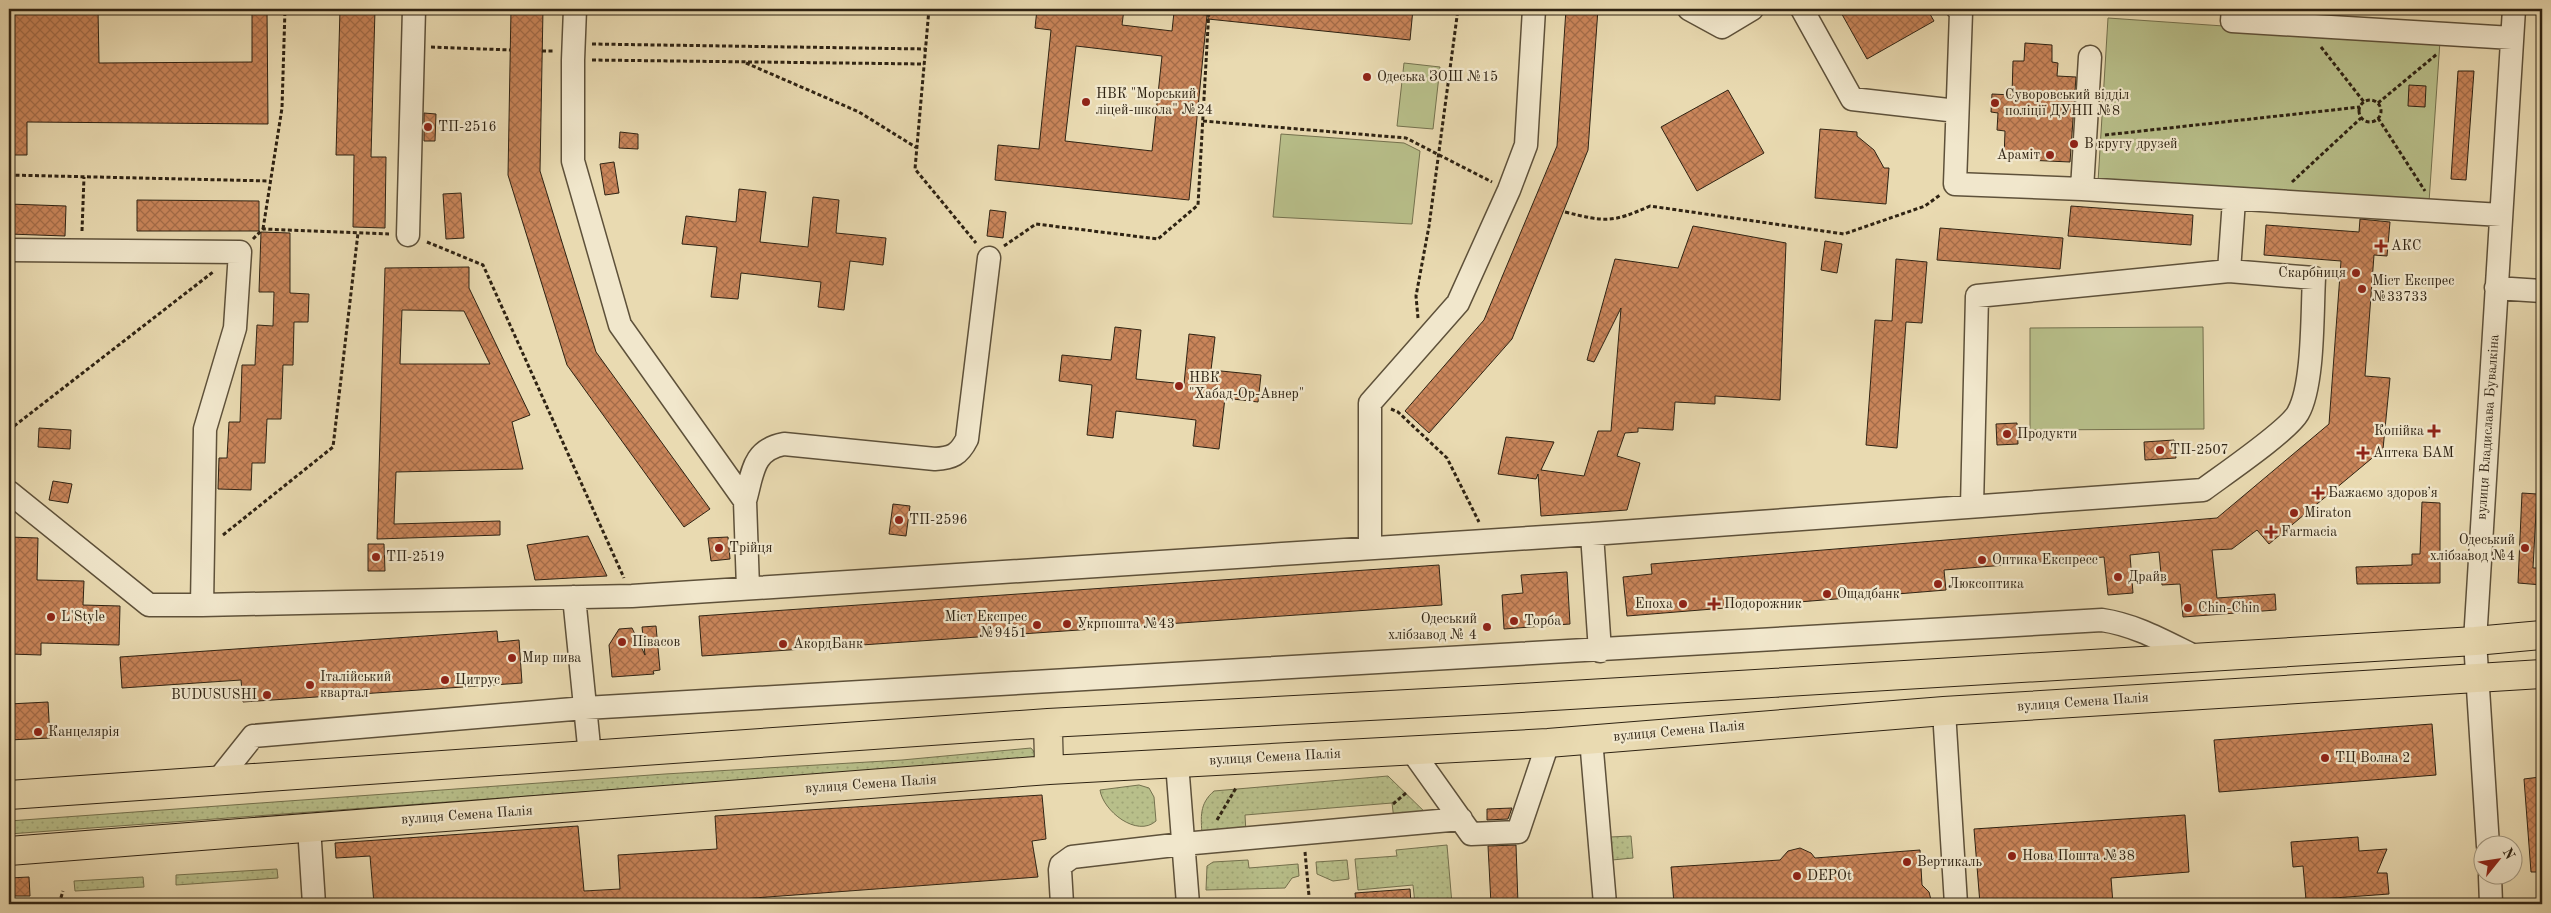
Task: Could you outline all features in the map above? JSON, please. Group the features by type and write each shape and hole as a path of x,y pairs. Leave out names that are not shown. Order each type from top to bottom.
{"main road":[{"path":"9,795 1048,723 1503,699 1647,688 2475,641 2542,635"},
{"name":"вулиця Семена Палія","path":"9,851 1049,770 1548,744 1591,738 1944,711 2341,686 2478,680 2542,674"},
{"path":"1048,723 1049,770"}],"street":[{"path":"408,235 414,9"},
{"path":"576,9 573,51 573,161 620,324 745,500"},
{"path":"1370,548 1370,403 1458,302 1509,190 1526,145 1534,9"},
{"path":"1689,9 1722,27 1752,9"},
{"path":"1802,9 1852,99 1957,111"},
{"path":"1958,9 1961,12 1955,184 2082,189 2234,200 2501,215"},
{"path":"2233,9 2232,21 2512,38"},
{"name":"вулиця Владислава Бувалкіна","path":"2487,836 2475,641 2514,9"},
{"path":"2082,189 2090,57"},
{"path":"2229,272 2234,200"},
{"path":"9,250 240,252 235,328 205,429 202,605"},
{"path":"748,588 745,500 754,466 761,454 770,447 784,444 935,458 950,458 960,452 967,439 989,258"},
{"path":"9,492 149,605 202,605 632,596 1592,534 2203,490 2282,430 2298,415 2307,392 2314,278 2229,272 1976,296 1972,506"},
{"path":"2496,288 2542,291"},
{"path":"1592,534 1600,650"},
{"path":"574,597 590,756"},
{"path":"218,780 254,736 585,708 2102,620 2119,622 2196,657"},
{"path":"1944,711 1956,904"},
{"path":"1591,738 1605,904"},
{"path":"1412,751 1471,834 1518,832 1548,744"},
{"path":"1177,763 1194,843 1188,904"},
{"path":"1062,904 1060,870 1062,864 1072,856 1461,819"},
{"path":"308,827 314,904"},
{"path":"2491,886 2492,904"}],"path":[{"path":"9,430 240,252 263,229 282,108 286,9"},
{"path":"929,9 915,169 989,258 1036,224 1158,239 1198,205 1209,9"},
{"path":"1420,346 1416,296 1439,155 1458,9"},
{"path":"2304,26 2364,102"},
{"path":"2378,104 2459,35"},
{"path":"413,47 510,50"},
{"path":"573,51 926,49"},
{"path":"573,51 743,62 924,64"},
{"path":"743,62 860,112 917,148"},
{"path":"2372,100 2378,104 2381,112 2378,118 2369,122 2361,118 2360,107 2364,102 2372,100"},
{"path":"2085,137 2360,107"},
{"path":"2271,202 2361,118"},
{"path":"2378,118 2438,212"},
{"path":"1203,121 1406,138 1509,190"},
{"path":"9,175 270,181"},
{"path":"82,251 84,177"},
{"path":"1565,212 1602,221 1623,218 1650,206 1844,234 1925,206 1955,184"},
{"path":"263,229 408,235 483,264 632,596"},
{"path":"202,552 333,447 358,233"},
{"path":"1370,403 1398,412 1447,458 1488,540"},
{"path":"1194,843 1236,788"},
{"path":"1303,834 1309,896"},
{"path":"59,904 63,891"}],"green space":[{"path":"2108,18 2440,41 2429,202 2098,182"},
{"path":"1404,63 1440,67 1433,129 1397,126"},
{"path":"1281,134 1404,143 1420,151 1412,224 1273,217"},
{"path":"2203,327 2204,429 2030,430 2030,328"},
{"path":"1031,748 1035,753 1035,757 904,771 666,786 9,834 9,821 665,774 902,760"},
{"path":"1388,776 1433,820 1395,828 1392,803 1245,815 1246,833 1202,835 1201,817 1203,806 1214,791"},
{"path":"1139,785 1149,788 1154,797 1156,821 1140,826 1122,820 1114,814 1102,798 1100,790"},
{"path":"1631,836 1633,858 1612,860 1610,837"},
{"path":"1447,845 1452,904 1415,904 1413,885 1358,890 1355,859 1397,856 1396,850"},
{"path":"1248,860 1249,868 1298,864 1299,876 1292,878 1285,888 1206,890 1207,866 1213,862"},
{"path":"1347,860 1349,879 1333,881 1317,874 1316,862"},
{"path":"277,869 278,878 176,885 176,875"},
{"path":"143,877 144,887 75,891 74,881"}],"building":[{"path":"9,9 98,9 99,63 252,62 252,9 267,9 268,124 27,122 27,155 9,155"},
{"path":"340,9 375,9 371,157 386,157 385,228 353,227 354,155 336,155"},
{"path":"511,9 543,9 540,171 596,352 710,509 684,527 567,365 508,175"},
{"path":"1037,9 1124,9 1122,25 1172,31 1174,12 1207,15 1189,200 995,180 998,145 1039,149 1051,30 1035,28","holes":["1076,46 1162,56 1152,151 1065,141"]},
{"path":"1208,9 1413,9 1410,40 1208,19"},
{"path":"1566,9 1598,9 1588,150 1512,339 1429,433 1405,411 1484,320 1557,146"},
{"path":"1839,9 1927,9 1934,21 1867,59"},
{"path":"2025,43 2052,45 2052,62 2058,63 2057,76 2076,77 2070,162 2004,159 2005,131 1997,130 1998,113 1991,112 1992,94 2012,95 2013,61 2024,61"},
{"path":"2458,71 2474,71 2466,180 2451,179"},
{"path":"2409,85 2426,86 2425,107 2408,106"},
{"path":"1728,90 1764,153 1697,191 1661,127"},
{"name":"ТП-2516","path":"424,113 436,114 435,141 424,141"},
{"path":"1820,129 1857,132 1857,136 1874,150 1884,168 1889,168 1886,204 1815,198"},
{"path":"620,132 638,134 638,149 619,148"},
{"path":"614,162 619,193 605,195 600,164"},
{"path":"739,189 766,192 760,242 808,247 813,197 839,200 836,233 886,238 883,265 850,261 844,310 818,307 821,282 741,273 738,299 711,297 717,247 682,244 686,216 736,222"},
{"path":"461,193 464,238 446,239 443,194"},
{"path":"137,200 259,201 259,231 137,231"},
{"path":"9,204 66,206 65,236 9,234"},
{"path":"2071,206 2193,215 2191,245 2068,236"},
{"path":"990,210 1006,212 1003,238 987,236"},
{"path":"2360,219 2390,222 2387,256 2374,255 2365,376 2390,378 2383,449 2269,544 2257,530 2232,549 2212,550 2217,598 2275,594 2276,610 2183,617 2180,584 2162,585 2159,552 2130,555 2133,593 2108,595 2104,557 1944,570 1946,590 1627,616 1623,577 1652,574 1651,564 2217,518 2329,424 2341,261 2264,255 2266,225 2359,232"},
{"path":"1693,226 1786,243 1780,400 1715,396 1715,404 1675,402 1673,430 1638,428 1638,432 1625,433 1617,456 1640,463 1627,510 1541,516 1538,474 1536,479 1498,474 1506,437 1554,442 1541,470 1584,476 1598,431 1611,431 1621,308 1594,362 1587,360 1615,259 1678,268"},
{"path":"1940,228 2063,238 2060,269 1937,260"},
{"path":"261,232 290,233 290,293 309,294 308,322 294,322 293,365 283,365 281,419 267,419 265,463 252,463 251,490 218,489 219,458 227,458 229,422 240,422 242,365 255,365 257,325 273,326 274,292 259,292"},
{"path":"1825,241 1842,244 1837,273 1821,270"},
{"path":"1896,259 1927,262 1922,323 1906,322 1897,448 1866,445 1875,320 1892,321"},
{"path":"469,267 469,288 530,415 512,422 523,469 396,472 394,524 500,521 500,535 377,539 385,268","holes":["402,310 464,311 490,364 400,364"]},
{"path":"1115,327 1141,330 1136,379 1184,384 1189,334 1215,337 1211,370 1261,375 1258,402 1225,398 1219,449 1193,446 1196,420 1116,411 1113,438 1087,435 1092,385 1059,381 1062,355 1111,360"},
{"name":"Продукти","path":"2017,423 2018,444 1997,445 1996,424"},
{"path":"39,428 71,430 70,449 38,447"},
{"name":"ТП-2507","path":"2174,440 2176,458 2145,460 2144,442"},
{"path":"53,481 72,484 68,503 49,500"},
{"path":"2522,493 2537,494 2533,568 2542,568 2542,585 2518,583"},
{"path":"2422,502 2440,503 2440,583 2357,584 2356,567 2412,565 2412,554 2420,554"},
{"name":"ТП-2596","path":"893,504 910,506 906,536 889,534"},
{"path":"588,536 607,576 535,580 527,545"},
{"path":"9,537 38,538 37,580 84,581 83,605 120,606 119,645 41,643 41,655 9,654"},
{"name":"Трійця","path":"728,537 730,559 711,561 708,538"},
{"name":"ТП-2519","path":"368,544 384,544 385,571 368,571"},
{"path":"1439,565 1442,605 702,656 699,616"},
{"path":"1567,572 1570,624 1504,629 1502,595 1523,593 1521,575"},
{"path":"656,626 660,670 653,671 654,674 612,677 609,645 619,629 632,628 645,655 642,627"},
{"path":"497,631 498,642 519,640 522,683 243,702 241,680 122,688 120,657"},
{"path":"48,702 50,738 9,740 9,704"},
{"name":"ТЦ Волна 2","path":"2432,724 2436,775 2219,792 2214,740"},
{"path":"2540,777 2542,872 2531,872 2524,779"},
{"path":"1042,795 1046,839 1032,841 1038,877 673,904 374,904 370,856 336,858 335,843 578,826 584,891 620,889 618,855 717,849 715,816"},
{"path":"1512,808 1508,819 1487,820 1487,809"},
{"path":"2185,815 2189,872 2111,878 2113,904 1980,904 1974,829"},
{"path":"2358,837 2359,851 2387,849 2377,873 2387,873 2389,894 2306,900 2303,866 2293,867 2291,842"},
{"path":"1516,845 1518,904 1491,904 1488,846"},
{"name":"DEPOt","path":"1800,848 1811,853 1815,858 1920,850 1922,885 1929,892 1932,904 1674,904 1671,867 1780,860 1788,851"},
{"path":"29,877 30,896 9,896 9,878"},
{"path":"1410,889 1411,904 1356,904 1355,893"}],"place":[{"name":"Одеська ЗОШ №15","path":"1367,77"},
{"name":"НВК \"Морський ліцей-школа\" №24","path":"1086,102"},
{"name":"Суворовський відділ поліції ДУНП №8","path":"1995,103"},
{"name":"ТП-2516","path":"428,127"},
{"name":"В кругу друзей","path":"2074,144"},
{"name":"Араміт","path":"2050,155"},
{"name":"АКС","path":"2381,246"},
{"name":"Скарбниця","path":"2356,273"},
{"name":"Міст Експрес №33733","path":"2362,289"},
{"name":"НВК \"Хабад-Ор-Авнер\"","path":"1179,386"},
{"name":"Копійка","path":"2434,431"},
{"name":"Продукти","path":"2007,434"},
{"name":"ТП-2507","path":"2160,450"},
{"name":"Аптека БАМ","path":"2363,453"},
{"name":"Бажаємо здоровʼя","path":"2318,493"},
{"name":"Miraton","path":"2294,513"},
{"name":"ТП-2596","path":"899,520"},
{"name":"Farmacia","path":"2271,532"},
{"name":"Трійця","path":"719,548"},
{"name":"Одеський хлібзавод №4","path":"2525,548"},
{"name":"ТП-2519","path":"376,557"},
{"name":"Оптика Експресс","path":"1982,560"},
{"name":"Драйв","path":"2118,577"},
{"name":"Люксоптика","path":"1938,584"},
{"name":"Ощадбанк","path":"1827,594"},
{"name":"Епоха","path":"1683,604"},
{"name":"Подорожник","path":"1714,604"},
{"name":"Chin-Chin","path":"2188,608"},
{"name":"L'Style","path":"51,617"},
{"name":"Торба","path":"1514,621"},
{"name":"Укрпошта №43","path":"1067,624"},
{"name":"Міст Експрес №9451","path":"1037,625"},
{"name":"Одеський хлібзавод № 4","path":"1487,627"},
{"name":"Півасов","path":"622,642"},
{"name":"АкордБанк","path":"783,644"},
{"name":"Мир пива","path":"512,658"},
{"name":"Цитрус","path":"445,680"},
{"name":"Італійський квартал","path":"310,685"},
{"name":"BUDUSUSHI","path":"267,695"},
{"name":"Канцелярія","path":"38,732"},
{"name":"ТЦ Волна 2","path":"2325,758"},
{"name":"Нова Пошта №38","path":"2012,856"},
{"name":"Вертикаль","path":"1907,862"},
{"name":"DEPOt","path":"1797,876"}]}
